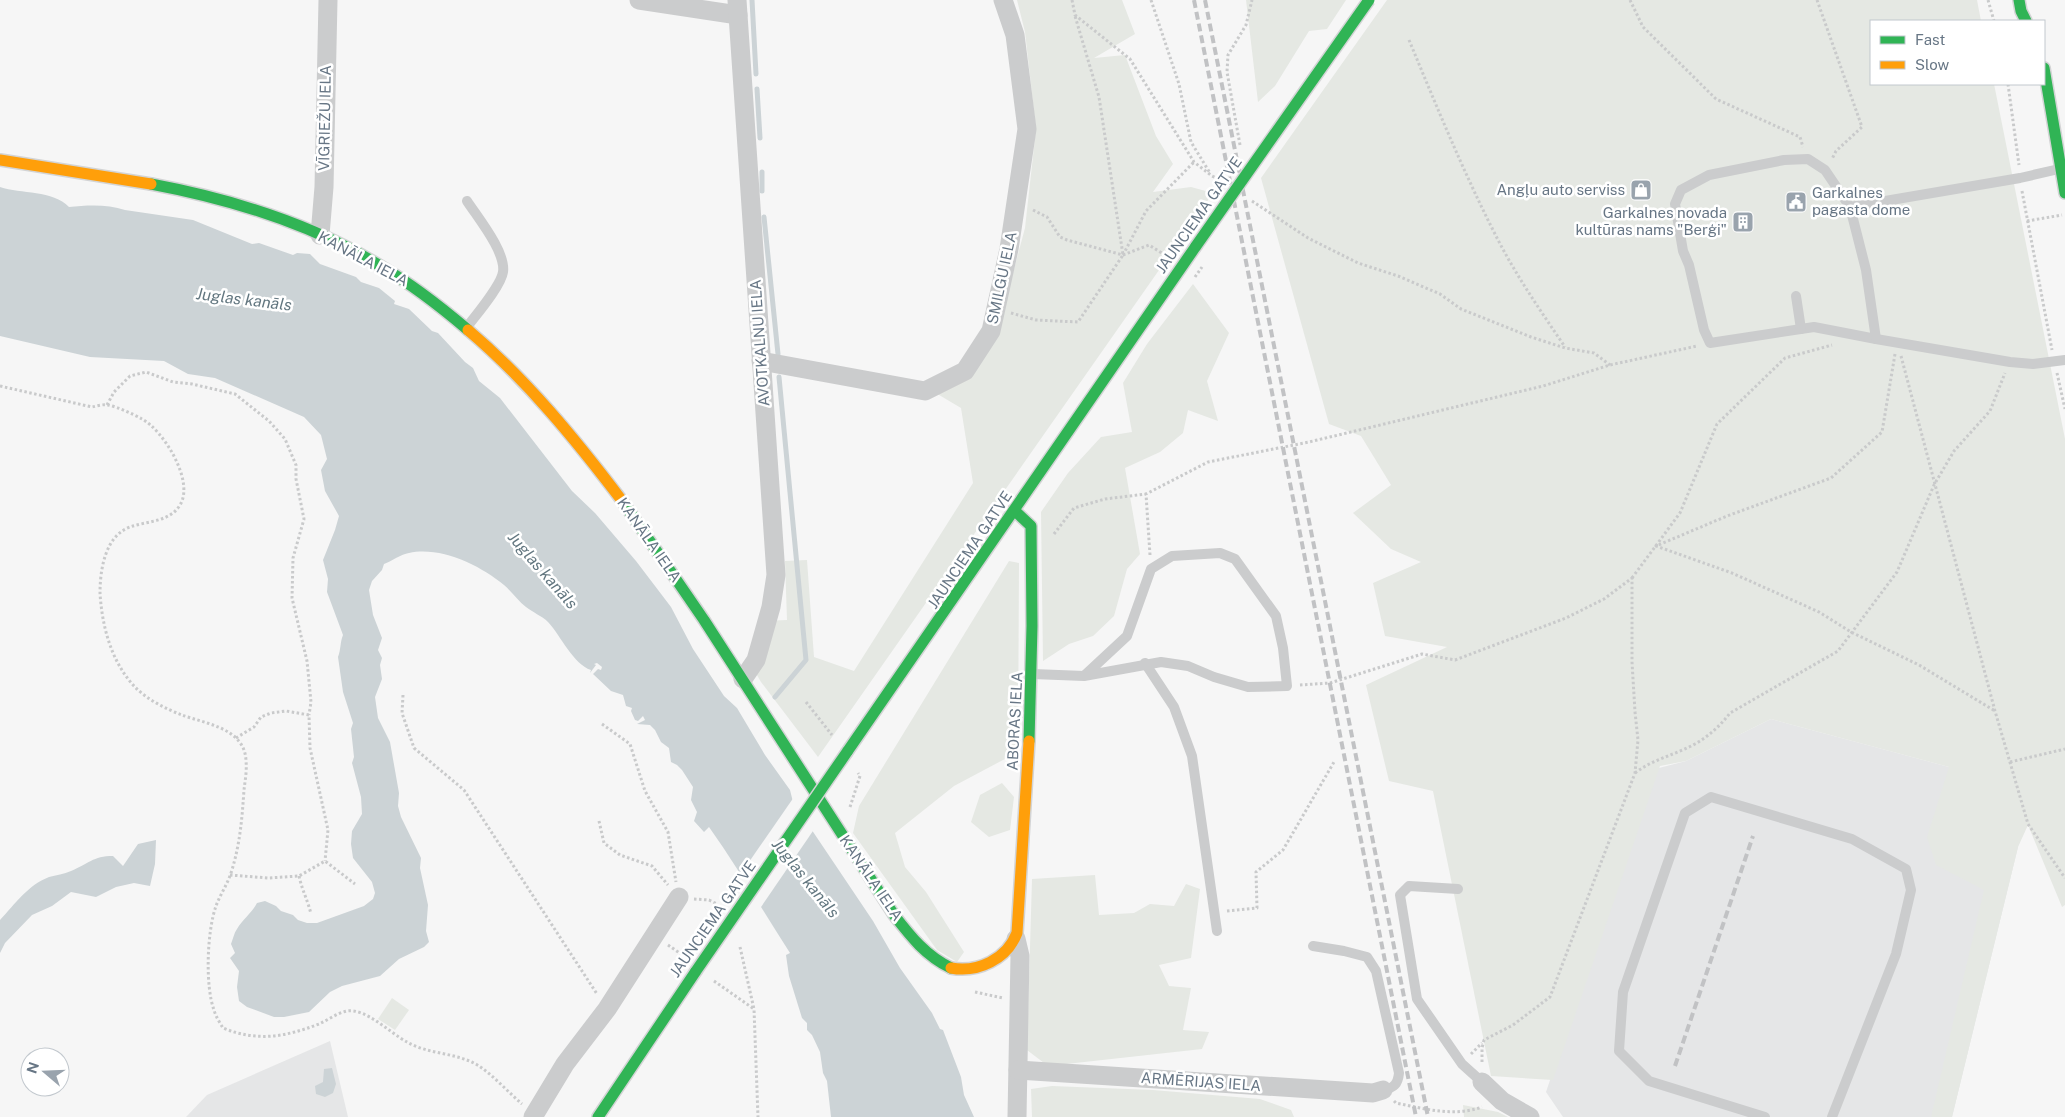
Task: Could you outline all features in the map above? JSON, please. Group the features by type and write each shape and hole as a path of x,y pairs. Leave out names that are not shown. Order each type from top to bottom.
{"main road":[{"name":"JAUNCIEMA GATVE","path":"598,1117 696,971 1196,246 1369,0"},
{"path":"2019,0 2026,20"},
{"path":"2033,7 2035,20"},
{"path":"2045,74 2065,193"},
{"name":"KANĀLA IELA","path":"0,160 154,183 225,200 320,235 372,261 414,287 466,328 545,405 579,444 663,557 873,883 928,956 957,971 973,971 1004,955 1016,939"},
{"name":"ABORAS IELA","path":"1015,511 1031,526 1032,674 1019,926 1016,939"}],"street":[{"name":"VĪGRIEŽU IELA","path":"320,235 324,187 328,0"},
{"path":"639,0 738,7"},
{"name":"SMILGU IELA","path":"761,361 925,391 964,371 991,331 1010,249 1027,128 1015,35 1003,0"},
{"name":"AVOTKALNU IELA","path":"738,7 776,575 771,607 756,660 743,679"},
{"path":"534,1116 565,1064 607,1009 654,933 679,898"},
{"path":"1016,939 1020,956 1017,1117"},
{"name":"ARMĒRIJAS IELA","path":"1018,1070 1305,1090 1373,1093 1383,1090"},
{"path":"1482,1082 1502,1101 1530,1117"}],"lane":[{"path":"1876,339 1866,270 1850,207 1825,170 1808,159 1784,160 1709,175 1681,190 1675,204 1683,251 1689,265 1704,330 1710,343 1814,327 1864,336 1876,339 1897,343 2010,362 2033,364 2060,361"},
{"path":"1850,207 2020,178 2060,169"},
{"path":"466,328 492,295 503,272 498,249 467,201"},
{"path":"1796,296 1801,329"},
{"path":"1032,674 1084,676 1145,663 1161,662 1188,666 1248,688 1287,686 1283,648 1276,616 1235,559 1220,553 1172,556 1152,569 1127,636 1084,676"},
{"path":"1145,663 1174,707 1192,756 1216,931"},
{"path":"1765,1117 1649,1080 1619,1051 1623,992 1685,812 1711,797 1852,839 1906,869 1911,890 1896,954 1832,1117"},
{"path":"1458,889 1409,886 1400,895 1417,999 1462,1064 1482,1082"},
{"path":"1313,946 1344,951 1367,958 1376,971 1399,1073 1399,1080 1392,1088 1383,1090"}],"path":[{"path":"1072,0 1099,97 1123,255"},
{"path":"1151,0 1179,84 1191,142 1212,176"},
{"path":"1241,153 1227,72 1228,55 1246,25 1252,0"},
{"path":"1630,0 1644,27 1716,99 1800,138 1808,159"},
{"path":"1817,0 1862,127 1836,151 1825,170"},
{"path":"1988,0 1994,20"},
{"path":"1075,15 1130,58 1194,162 1212,176 1224,181"},
{"path":"1409,40 1464,169 1496,236 1525,287 1565,348"},
{"path":"2008,85 2027,221 2060,361 2065,409"},
{"path":"996,309 1036,320 1078,322 1123,255 1146,210 1194,162"},
{"path":"1250,192 1253,202"},
{"path":"1248,198 1308,238 1358,263 1398,276 1440,294 1460,308 1531,337 1565,348 1594,353 1610,365"},
{"path":"1016,202 1047,217 1060,237 1066,240 1123,255 1149,245 1172,260"},
{"path":"2027,221 2065,215"},
{"path":"1287,686 1330,683 1422,654 1455,660 1566,618 1604,599 1632,578 1680,514 1717,424 1785,358 1864,336"},
{"path":"1053,538 1056,530 1074,508 1105,499 1146,494 1208,462 1309,442 1543,386 1610,365 1710,343"},
{"path":"1656,546 1727,516 1831,478 1882,432 1897,343"},
{"path":"1897,343 1995,711 2028,824 2065,878"},
{"path":"1635,773 1647,764 1695,744 1719,728 1730,713 1838,651 1897,572 1934,485 1954,451 1990,411 2010,362"},
{"path":"107,405 114,392 130,376 146,372 172,382 192,384 235,394 269,421 285,439 296,465 296,479 304,519 293,558 292,598 307,661 311,702 309,715 310,748 328,830 324,861"},
{"path":"0,386 92,407 107,405 142,419 156,430 177,461 184,486 184,497 180,506 163,519 128,528 114,538 105,552 100,592 106,637 116,660 135,687 159,705 213,724 228,732 241,745 247,760 241,835 230,875 215,908 208,942 208,970 213,1008 223,1028 240,1035 261,1038 319,1024 347,1011 362,1013 408,1043 464,1058 480,1067 534,1116"},
{"path":"1146,494 1152,569"},
{"path":"1656,546 1732,573 1819,612 1851,632 1919,665 1995,711"},
{"path":"1462,1064 1484,1040 1513,1025 1550,997 1635,773 1638,740 1632,662 1632,578"},
{"path":"402,695 402,713 414,748 464,790 607,1009"},
{"path":"806,702 834,738"},
{"path":"236,738 254,726 261,717 271,713 286,711 309,715"},
{"path":"602,724 630,744 645,791 668,832 679,898"},
{"path":"2010,762 2065,749"},
{"path":"1214,913 1257,908 1256,872 1284,850 1334,762"},
{"path":"849,812 860,776 856,769"},
{"path":"599,820 604,843 620,855 652,866 679,898 708,900 725,908"},
{"path":"230,875 268,878 299,876 324,861"},
{"path":"324,861 355,884"},
{"path":"299,876 311,914"},
{"path":"738,938 754,1009 758,1117"},
{"path":"666,944 684,956"},
{"path":"712,979 754,1009"},
{"path":"1482,1082 1482,1048 1484,1040"},
{"path":"1383,1090 1396,1103 1439,1112 1472,1111 1502,1101"}],"shaded area":[{"path":"1017,0 1122,0 1135,34 1094,58 1125,55 1156,136 1173,164 1153,192 1191,187 1213,193 818,757 761,682 747,658 763,621 787,620 785,561 807,560 814,657 854,671 973,483 961,408 929,389 937,389 998,329 1025,228 1036,129 1025,32"},
{"path":"1246,0 1346,0 1327,29 1309,31 1275,86 1258,102"},
{"path":"1387,0 1977,0 1981,20 1870,20 1870,85 1994,85 2065,439 2065,905 2062,907 2028,825 2018,847 1952,1117 1931,1117 1984,890 1936,865 1927,837 1949,767 1771,719 1686,761 1660,766 1553,1080 1491,1076 1433,791 1389,781 1366,685 1447,647 1385,636 1373,583 1421,562 1391,549 1353,513 1391,485 1361,436 1329,424 1261,178"},
{"path":"1193,284 1229,333 1207,381 1218,421 1188,410 1183,433 1160,452 1125,468 1140,554 1127,569 1114,616 1093,636 1069,644 1043,661 1041,512 1068,473 1101,437 1132,432 1123,383 1147,344"},
{"path":"1009,561 1019,563 1018,752 954,786 895,833 905,867 926,892 964,952 957,962 937,950 853,833 859,806"},
{"path":"1771,719 1949,767 2018,847 1952,1117 1563,1117 1546,1092 1655,769 1686,761"},
{"path":"1002,783 1014,797 1010,830 989,837 971,822 980,795"},
{"path":"1095,875 1099,915 1134,913 1150,904 1174,906 1186,884 1200,889 1191,958 1159,965 1169,986 1191,988 1183,1030 1209,1032 1202,1049 1048,1066 1027,1050 1032,879"},
{"path":"392,998 409,1010 395,1030 378,1019"},
{"path":"330,1041 348,1117 186,1117 207,1095"},
{"path":"1052,1086 1153,1090 1260,1099 1291,1110 1294,1117 1032,1117 1031,1089"},
{"path":"1463,1105 1498,1112 1508,1117 1464,1117"}],"water":[{"name":"Juglas kanāls","path":"0,187 46,195 69,207 105,206 193,220 252,244 259,243 293,255 297,253 310,254 320,264 356,277 361,282 379,288 395,301 394,304 409,309 432,331 438,333 473,368 479,381 500,398 572,491 595,513 636,561 671,607 693,649 724,696 737,708 765,755 790,790 793,802 873,921 900,968 932,1013 940,1029 943,1030 961,1077 964,1095 974,1117 831,1117 827,1081 823,1073 820,1052 812,1035 807,1030 807,1023 802,1018 789,976 786,955 790,953 709,827 704,832 694,821 697,812 691,800 693,787 682,770 671,762 669,748 661,742 650,725 637,724 645,720 643,716 638,721 635,720 631,711 632,708 626,706 623,695 611,691 593,674 598,669 601,670 602,667 597,663 594,664 596,665 590,673 591,670 573,656 548,622 523,605 504,585 472,564 434,552 406,554 384,564 382,570 372,581 369,590 373,615 382,638 378,650 382,658 380,665 382,679 375,697 378,718 390,742 399,793 398,806 401,817 421,858 420,868 428,905 426,931 429,942 424,947 399,959 380,976 342,986 330,992 309,1012 274,1017 247,1007 239,1001 237,987 239,971 230,958 235,953 231,944 236,931 257,903 265,901 276,906 281,911 293,915 298,920 307,923 317,923 364,906 373,899 375,893 372,882 353,858 351,844 352,831 362,814 361,797 352,763 354,757 351,729 353,723 343,692 338,657 343,635 327,592 328,579 323,560 339,516 325,491 321,470 327,459 321,435 304,417 215,378 188,374 164,361 90,357 0,336"},
{"path":"156,840 155,864 150,886 134,883 116,887 96,897 71,892 52,906 32,915 5,943 0,953 0,920 22,896 41,880 68,872 100,857 113,856 123,866 138,844"},
{"path":"332,1068 336,1084 333,1093 325,1097 316,1094 315,1086 323,1082 324,1069"}],"pier":[{"path":"794,797 815,828 759,910 740,875"}],"waterway":[{"path":"752,0 756,74"},
{"path":"757,89 760,138"},
{"path":"762,172 762,191"},
{"path":"764,217 778,354"},
{"path":"775,697 806,660 779,377"}],"railway":[{"path":"1194,0 1416,1117"},
{"path":"1205,0 1428,1117"},
{"path":"1675,1066 1753,836"}],"traffic: fast":[{"path":"1196,246 1369,0"},
{"path":"2019,0 2026,20"},
{"path":"2045,74 2065,193"},
{"path":"151,184 211,197 271,215 328,238 405,281 468,330"},
{"path":"847,752 1196,246"},
{"path":"623,502 704,620 894,915 926,952 951,968"},
{"path":"1015,511 1031,526 1032,626 1029,741"},
{"path":"696,971 847,752"},
{"path":"598,1117 696,971"}],"traffic: slow":[{"path":"0,160 151,184"},
{"path":"468,330 531,390 623,502"},
{"path":"951,968 971,968 990,962 1006,950 1017,933 1029,741"}],"place":[{"name":"Angļu auto serviss","path":"1641,190"},
{"name":"Garkalnes pagasta dome","path":"1796,202"},
{"name":"Garkalnes novada kultūras nams \"Berģi\"","path":"1743,222"}]}
